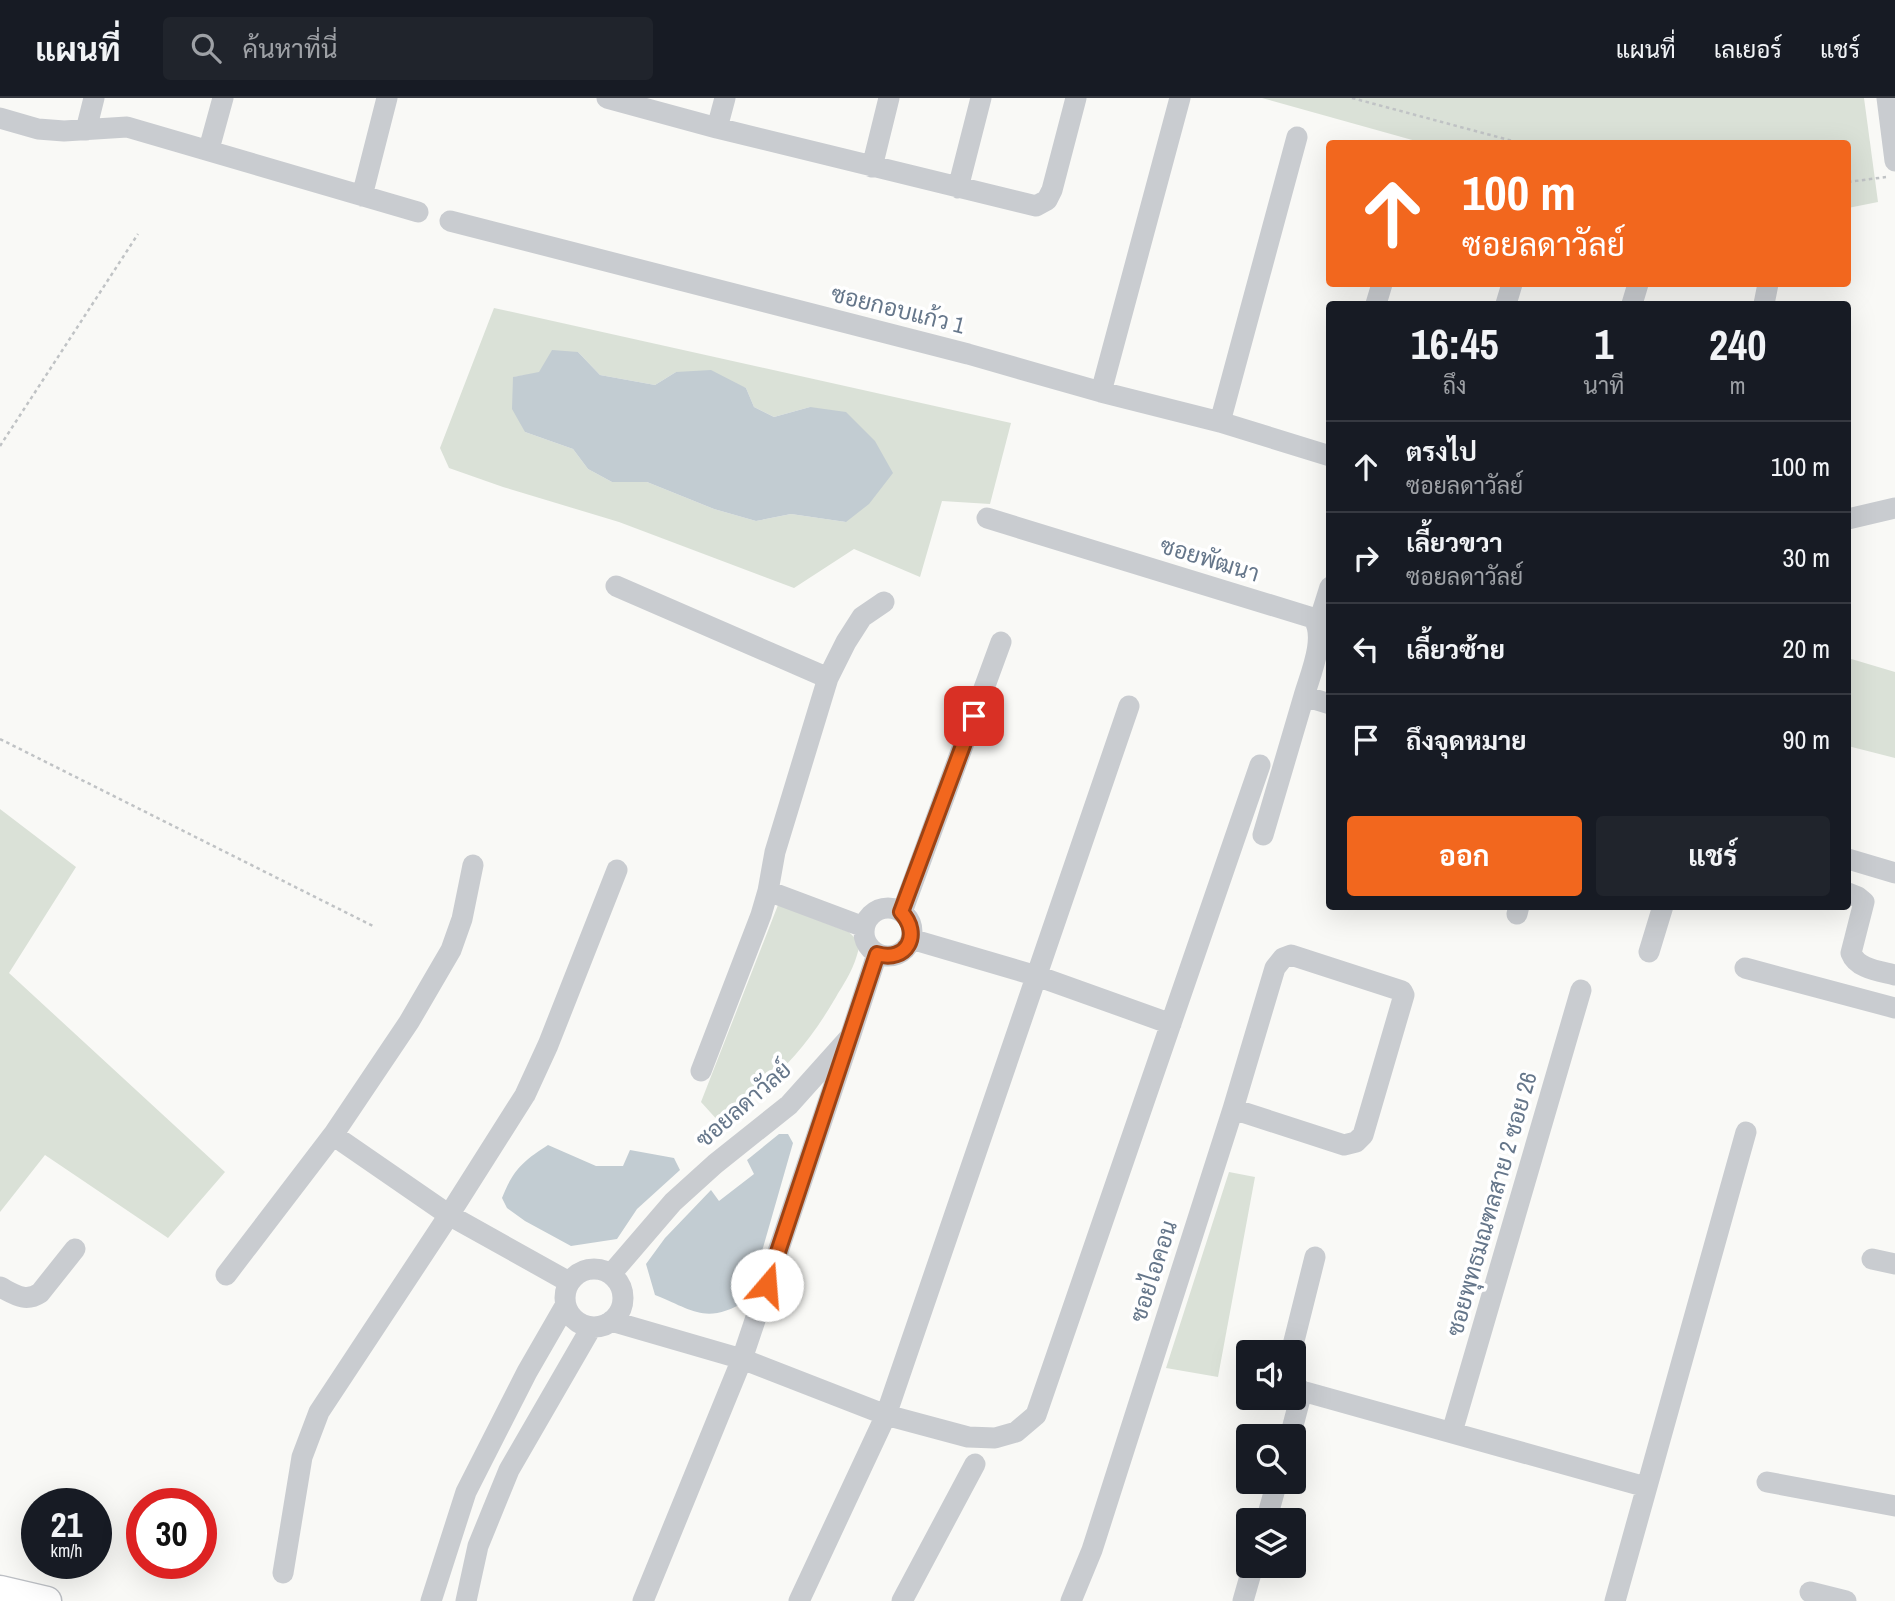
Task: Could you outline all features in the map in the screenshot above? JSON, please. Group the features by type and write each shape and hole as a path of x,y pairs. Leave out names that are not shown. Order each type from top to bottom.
{"main road":[{"path":"0,1590 47,1601"}],"street":[{"path":"86,130 94,98"},
{"path":"209,149 223,98"},
{"path":"362,196 387,98"},
{"path":"607,98 717,128 1036,206 1047,200 1052,190 1076,98"},
{"path":"717,128 725,98"},
{"path":"872,167 889,98"},
{"path":"958,188 981,98"},
{"path":"1101,392 1180,98"},
{"path":"1887,98 1895,159"},
{"path":"0,118 38,129 127,127 418,212"},
{"path":"1220,422 1297,137"},
{"name":"ซอยกอบแก้ว 1","path":"450,221 954,350 1101,392 1220,422 1326,455"},
{"path":"1851,518 1895,508"},
{"name":"ซอยพัฒนา","path":"987,518 1313,618 1318,625"},
{"path":"616,586 828,678"},
{"path":"1263,835 1304,696 1320,636 1318,625 1326,600"},
{"path":"701,1071 768,891 775,852 828,678 862,617 884,602"},
{"path":"901,912 1001,642"},
{"path":"1304,696 1326,703"},
{"path":"799,1601 886,1415 1129,706"},
{"path":"466,1601 478,1546 509,1469 601,1325 623,1305 619,1282 600,1269 588,1269 577,1273 569,1282 565,1294 565,1306 570,1317 579,1324 601,1325 742,1359 886,1415 968,1437 995,1438 1016,1432 1036,1415 1260,765"},
{"path":"1851,860 1895,873"},
{"path":"226,1275 333,1135 409,1022 451,950 462,919 473,865"},
{"path":"283,1573 302,1457 319,1412 525,1096 617,870"},
{"path":"768,891 864,927"},
{"path":"1851,894 1864,902 1851,953 1853,960 1862,966 1895,975"},
{"path":"894,909 908,919 911,939 902,952 893,956 877,954 867,946 864,927 867,919 877,911 894,909"},
{"path":"1649,952 1661,910"},
{"path":"911,939 1037,976 1171,1024"},
{"name":"ซอยลดาวัลย์","path":"611,1274 673,1202 715,1164 789,1105 849,1038 877,954"},
{"name":"ซอยไอคอน","path":"1071,1601 1092,1550 1233,1109 1275,968 1283,958 1291,955 1402,991 1404,995 1363,1135 1356,1142 1344,1145 1233,1109"},
{"path":"1745,968 1895,1008"},
{"name":"ซอยพุทธมณฑลสาย 2 ซอย 26","path":"1452,1432 1581,990"},
{"path":"643,1601 742,1359 849,1038"},
{"path":"1615,1601 1746,1132"},
{"path":"333,1135 449,1215 569,1282"},
{"path":"0,1287 19,1297 34,1297 75,1249"},
{"path":"1294,1340 1315,1257"},
{"path":"1872,1259 1895,1264"},
{"path":"431,1601 466,1492 539,1348 565,1306"},
{"path":"1306,1390 1646,1487"},
{"path":"902,1601 975,1464"},
{"path":"1767,1482 1895,1506"},
{"path":"1243,1601 1250,1578"},
{"path":"1810,1592 1846,1601"}],"path":[{"path":"1352,98 1509,140"},
{"path":"1851,182 1895,176"},
{"path":"0,446 138,234"},
{"path":"0,739 375,927"}],"shaded area":[{"path":"1262,98 1864,98 1878,202 1851,207 1851,140 1412,140"},
{"path":"494,308 1011,423 990,504 942,501 920,577 854,549 794,588 619,522 449,468 440,448","holes":["578,352 600,375 655,385 676,372 746,388 754,407 774,417 810,407 846,522 791,514 756,521 714,509 647,482 612,482 588,469 573,449 525,432 514,377 539,373"]},
{"path":"552,350 578,352 600,375 655,385 676,372 711,370 746,388 754,407 774,417 810,407 846,412 875,441 893,473 869,504 846,522 791,514 756,521 714,509 647,482 612,482 588,469 573,449 525,432 512,409 513,377 539,372"},
{"path":"1851,659 1895,672 1895,758 1851,747"},
{"path":"0,809 76,867 9,973 225,1172 168,1238 45,1155 0,1212"},
{"path":"778,905 849,932 860,943 858,951 851,972 811,1035 770,1081 720,1123 701,1102"},
{"path":"779,1134 788,1134 793,1143 748,1300 734,1308 711,1314 691,1310 655,1295 646,1264 665,1238 711,1190 719,1201 754,1174 747,1160"},
{"path":"548,1145 596,1166 623,1166 630,1150 674,1158 680,1170 637,1209 617,1239 571,1246 525,1221 507,1208 502,1198 510,1180 520,1167"},
{"path":"1229,1172 1255,1177 1218,1377 1166,1368"}],"route":[{"path":"767,1285 877,954 893,956 902,952 911,939 911,927 901,912 974,716"}]}
